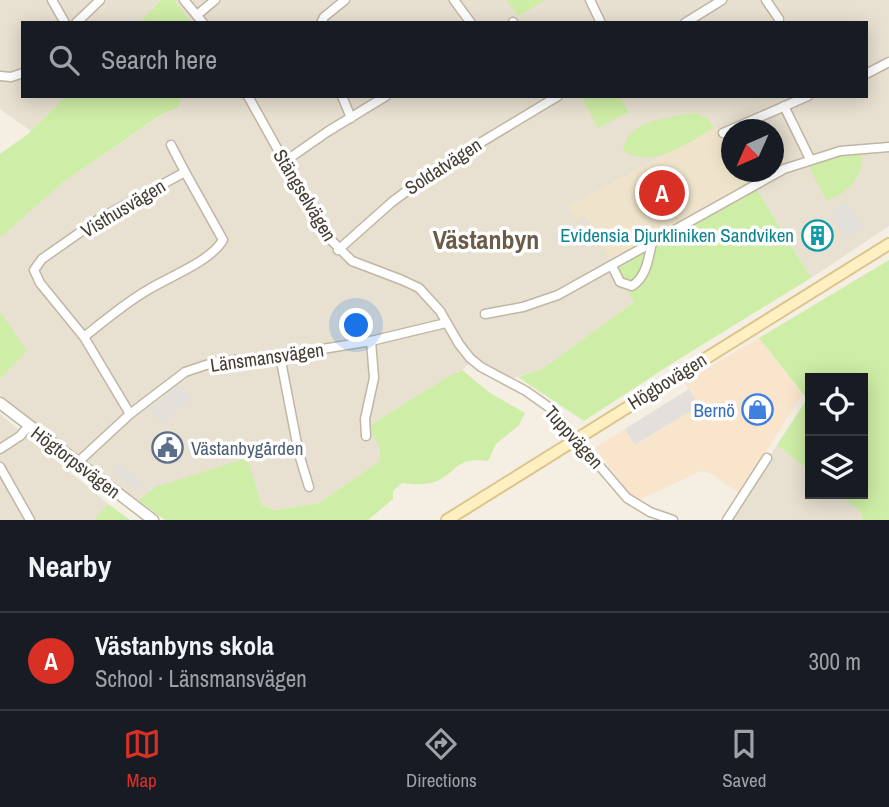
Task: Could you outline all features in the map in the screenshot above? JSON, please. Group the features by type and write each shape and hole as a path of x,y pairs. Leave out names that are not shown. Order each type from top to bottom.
{"main road":[{"name":"Högbovägen","path":"447,520 889,244"}],"street":[{"path":"51,0 64,21"},
{"path":"78,21 100,0"},
{"path":"184,0 200,19 215,0"},
{"path":"322,21 345,0"},
{"path":"454,0 470,21"},
{"path":"590,0 600,21"},
{"path":"690,21 722,0"},
{"path":"766,0 779,19"},
{"path":"868,73 889,62"},
{"path":"0,76 11,77 21,74"},
{"name":"Stängselvägen","path":"249,98 324,233 338,250 358,265 418,288 433,302 446,323"},
{"path":"343,98 351,118"},
{"path":"285,162 383,98"},
{"name":"Soldatvägen","path":"338,250 397,197 432,172 555,98"},
{"path":"755,119 803,98"},
{"path":"784,106 810,159"},
{"path":"171,145 185,172"},
{"path":"485,314 523,307 558,295 772,175 810,159 852,149 889,147"},
{"name":"Visthusvägen","path":"84,337 146,291 210,254 223,240 185,172 99,219 35,266 36,277 84,337 130,414"},
{"path":"612,266 620,282 632,286 645,271 652,243"},
{"name":"Tuppvägen","path":"446,323 470,358 540,400 578,438 627,498 650,512 673,520"},
{"name":"Länsmansvägen","path":"77,463 130,414 185,372 215,362 280,356 371,341 446,323"},
{"path":"366,436 365,419 374,378 371,341"},
{"path":"280,356 299,454 309,487"},
{"name":"Högtorpsvägen","path":"0,403 153,520"},
{"path":"0,449 20,436 28,427"},
{"path":"727,520 767,458"},
{"path":"0,467 30,520"}],"shaded area":[{"path":"0,0 161,0 141,21 21,21 21,98 64,98 31,131 0,109"},
{"path":"174,0 889,0 889,226 811,278 752,182 784,182 784,119 721,119 721,133 717,127 569,206 585,213 635,301 542,369 510,379 474,359 462,370 370,425 379,447 380,461 319,503 275,510 262,506 254,481 156,487 138,500 33,425 0,395 0,379 27,351 0,311 0,238 62,183 162,115 177,108 182,98 868,98 868,21 190,21"},
{"path":"717,127 721,133 721,182 748,182 678,226 611,262 586,214 576,219 569,206"},
{"path":"846,202 863,227 846,237 830,212"},
{"path":"759,338 802,394 740,494 710,473 701,471 639,500 625,488 595,448 625,429 636,445 699,406 684,382"},
{"path":"179,385 191,399 162,424 151,410"},
{"path":"689,389 699,406 635,445 625,429"},
{"path":"0,414 108,504 94,520 0,520"},
{"path":"777,445 805,467 805,499 844,499 862,513 862,520 730,520"},
{"path":"118,465 144,483 139,490 113,472"}],"green space":[{"path":"161,0 174,0 190,21 141,21"},
{"path":"506,0 546,0 518,16"},
{"path":"64,98 182,98 177,108 161,115 62,183 0,238 0,154 28,134"},
{"path":"582,98 621,98 629,112 598,128"},
{"path":"695,113 707,118 714,128 681,147 658,156 635,156 623,151 626,140 641,126"},
{"path":"862,152 860,169 854,182 827,201 807,163"},
{"path":"748,182 752,182 811,278 584,421 518,377 542,369 634,302 611,262 678,226"},
{"path":"889,260 889,520 862,520 862,513 844,499 868,499 868,373 805,373 805,396 759,338"},
{"path":"0,311 27,351 0,379"},
{"path":"462,370 490,393 525,413 519,425 496,444 488,461 463,463 433,483 402,483 393,491 393,499 368,520 165,520 138,500 156,487 247,458 262,506 275,510 319,503 380,461 379,447 369,426"},
{"path":"805,402 805,467 777,445"},
{"path":"108,504 130,520 94,520"}],"place":[{"name":"Västanbyns skola","path":"662,193"},
{"name":"Evidensia Djurkliniken Sandviken","path":"817,235"},
{"name":"Bernö","path":"758,410"},
{"name":"Västanbygården","path":"168,448"}],"district":[{"name":"Västanbyn","path":"486,239"}]}
